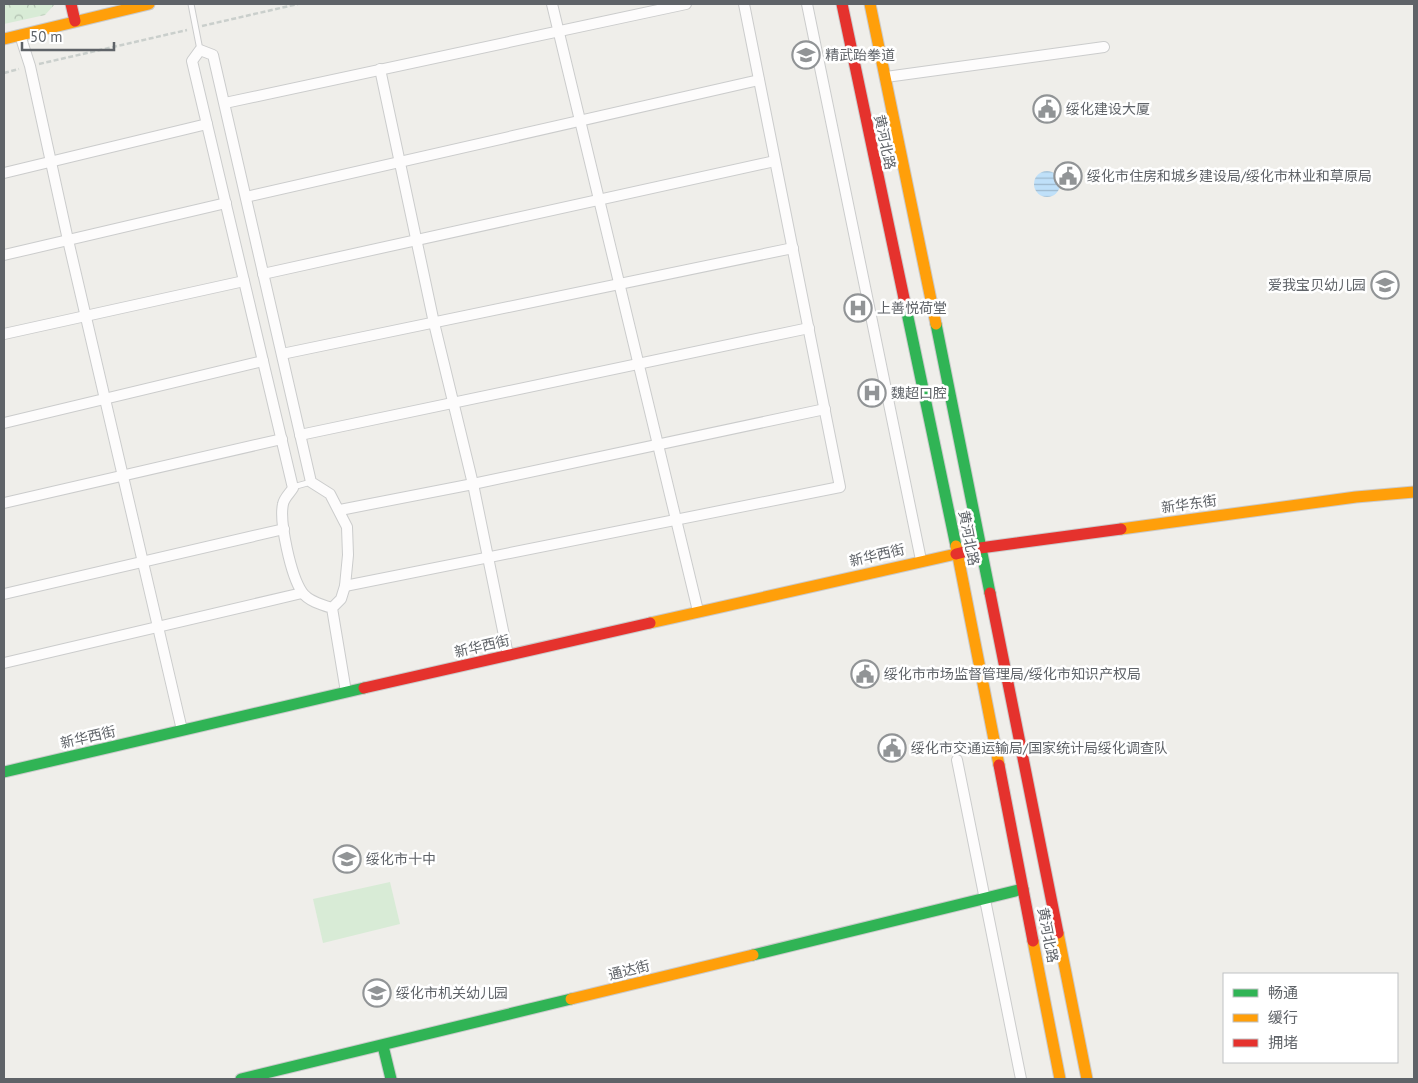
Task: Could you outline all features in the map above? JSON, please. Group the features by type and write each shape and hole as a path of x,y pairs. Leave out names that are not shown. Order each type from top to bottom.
{"main road":[{"path":"71,4 75,21"},
{"path":"4,39 149,4"},
{"name":"黄河北路","path":"842,4 968,550 1087,1079"},
{"name":"黄河北路","path":"870,4 886,77 968,550 1023,889 1060,1079"},
{"name":"新华东街","path":"968,550 1346,498 1414,492"},
{"name":"新华西街","path":"4,772 968,550"},
{"name":"通达街","path":"241,1079 1023,889"},
{"path":"383,1046 391,1079"}],"street":[{"path":"552,4 698,611"},
{"path":"224,103 686,4"},
{"path":"345,586 840,487 744,4"},
{"path":"807,4 921,560"},
{"path":"20,35 30,66 68,240 182,730"},
{"path":"886,77 1104,47"},
{"path":"200,50 214,55 311,482 330,494 340,510 347,527 348,555 345,586 341,599 332,608 316,603 302,593 292,570 282,519 283,502 293,488 192,61 200,50"},
{"path":"380,69 434,323 489,557 508,655"},
{"path":"246,197 759,80"},
{"path":"4,173 207,124"},
{"path":"264,274 775,161"},
{"path":"4,255 226,203"},
{"path":"282,354 793,248"},
{"path":"4,334 244,281"},
{"path":"300,435 808,328"},
{"path":"4,423 263,360"},
{"path":"340,510 473,484 825,408"},
{"path":"4,503 282,440"},
{"path":"4,594 284,529"},
{"path":"4,664 302,593"},
{"path":"332,608 346,692"},
{"path":"957,760 1021,1079"}],"lane":[{"path":"191,4 200,50"},
{"path":"293,488 311,482"}],"path":[{"path":"4,73 298,4"}],"green space":[{"path":"4,4 55,4 45,15 4,24"},
{"path":"390,882 400,924 323,943 313,899"}],"water":[{"path":"1047,171 1056,175 1060,184 1056,193 1047,197 1038,193 1034,184 1038,175"}],"traffic: fast":[{"path":"905,303 956,546"},
{"path":"936,324 990,593"},
{"path":"4,772 364,688"},
{"path":"753,955 1023,889"},
{"path":"241,1079 571,999"},
{"path":"383,1046 391,1079"}],"traffic: slow":[{"path":"4,39 149,4"},
{"path":"870,4 936,324"},
{"path":"1121,529 1356,497 1414,492"},
{"path":"956,546 999,765"},
{"path":"650,623 956,554"},
{"path":"1058,933 1087,1079"},
{"path":"1033,941 1060,1079"},
{"path":"571,999 753,955"}],"traffic: jam":[{"path":"71,4 75,21"},
{"path":"842,4 905,303"},
{"path":"956,554 980,548 1121,529"},
{"path":"990,593 1058,933"},
{"path":"364,688 650,623"},
{"path":"999,765 1033,941"}],"place":[{"name":"精武跆拳道","path":"806,55"},
{"name":"绥化建设大厦","path":"1047,109"},
{"name":"绥化市住房和城乡建设局/绥化市林业和草原局","path":"1068,176"},
{"name":"爱我宝贝幼儿园","path":"1385,285"},
{"name":"上善悦荷堂","path":"858,308"},
{"name":"魏超口腔","path":"872,393"},
{"name":"绥化市市场监督管理局/绥化市知识产权局","path":"865,674"},
{"name":"绥化市交通运输局/国家统计局绥化调查队","path":"892,748"},
{"name":"绥化市十中","path":"347,859"},
{"name":"绥化市机关幼儿园","path":"377,993"}]}
